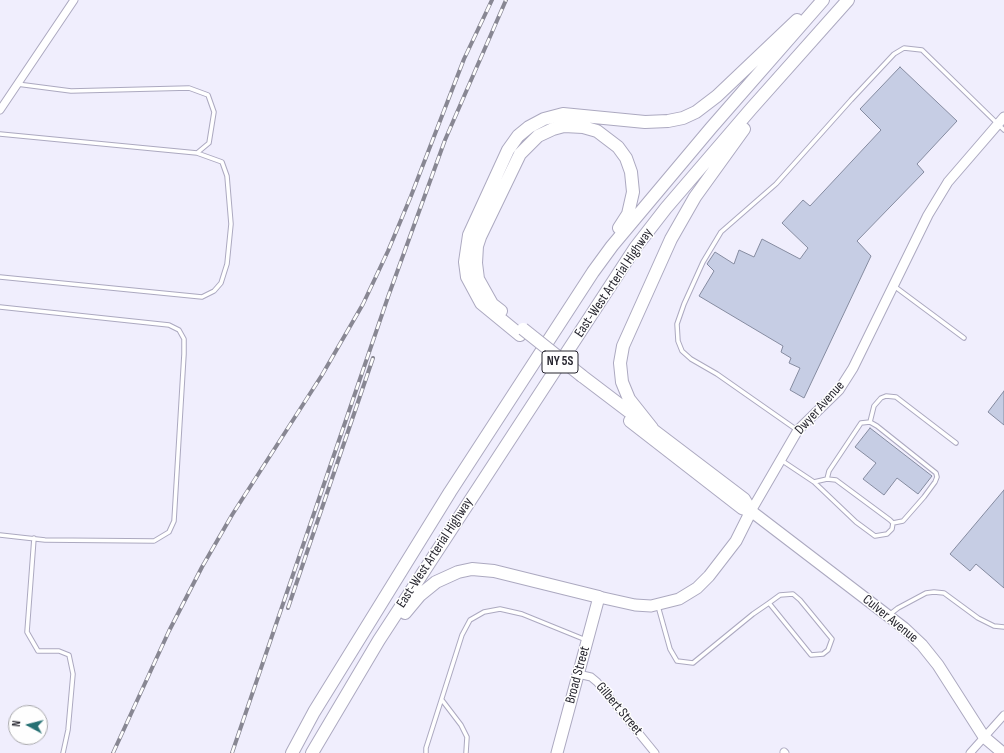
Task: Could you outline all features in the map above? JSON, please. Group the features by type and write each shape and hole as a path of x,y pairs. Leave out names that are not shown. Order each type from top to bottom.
{"main road":[{"name":"East-West Arterial Highway","path":"292,753 318,705 450,492 593,272 612,246 822,0"},
{"path":"751,511 742,508 522,332 481,303 467,277 465,262 468,235 508,150 518,136 544,119 563,114 645,122 668,121 683,118 696,112 716,96 781,35 822,0"},
{"name":"East-West Arterial Highway","path":"312,753 379,640 635,248 666,208 848,0"},
{"path":"652,428 629,399 622,382 620,363 623,346 671,239 695,198 788,68"},
{"path":"522,332 492,304 485,292 477,271 477,246 483,230 520,154 538,136 553,128 564,126 583,127 597,131 618,147 626,158 631,172 633,192 628,214 607,245 593,272"},
{"path":"580,378 652,428 744,499 751,511"},
{"name":"Dwyer Avenue","path":"599,597 636,605 658,605 679,599 697,588 705,580 736,541 751,511"},
{"name":"Culver Avenue","path":"751,511 888,616 922,645 938,665 984,737 1003,753"},
{"path":"379,640 420,595 436,582 458,572 472,569 494,571 599,597"},
{"name":"Broad Street","path":"557,753 599,597"}],"street":[{"path":"0,110 16,84 74,0"},
{"name":"Dwyer Avenue","path":"751,511 798,430 839,390 853,368 928,215 948,182 1002,123"},
{"name":"Gilbert Street","path":"578,674 591,677 597,682 655,753"},
{"path":"970,753 1004,715"}],"lane":[{"path":"798,430 717,374 690,359 682,351 678,341 678,324 684,304 703,262 721,232 776,184 894,54 904,48 922,50 1002,123"},
{"path":"16,84 71,91 189,88 208,95 214,112 209,143 197,153"},
{"path":"0,134 197,153 222,162 227,176 231,224 227,264 221,283 214,291 202,297 0,277"},
{"path":"893,285 964,338"},
{"path":"0,307 169,325 179,330 184,339 174,521 168,532 154,541 34,538 0,535"},
{"path":"870,422 874,406 881,398 886,396 896,397 956,443"},
{"path":"814,482 827,479 836,480 893,523 903,521 924,497 937,477 936,473 870,422 861,423 829,471 827,479"},
{"path":"781,460 814,482 856,522 875,536 887,534 892,529 893,523"},
{"path":"34,538 27,632 38,651 58,651 68,655 73,674 68,730 63,753"},
{"path":"888,616 898,608 926,593 934,592 944,594 978,618 994,626 1004,627"},
{"path":"658,605 670,649 677,661 693,663 780,594 793,594 800,600 832,639 828,650 823,654 811,655 769,603"},
{"path":"426,753 462,635 470,620 484,612 500,609 522,614 587,641"},
{"path":"442,700 462,725 467,737 466,753"}],"building":[{"path":"900,67 957,121 917,164 924,172 857,241 871,256 804,398 790,390 800,368 789,363 791,358 781,352 783,346 699,296 714,271 707,264 715,252 734,264 739,250 754,257 762,239 800,259 808,248 782,223 803,200 810,206 881,130 860,109"},
{"path":"1004,391 1004,425 988,412"},
{"path":"870,428 932,476 918,494 897,478 884,495 863,479 876,463 855,447"},
{"path":"1004,490 1004,588 976,564 970,571 950,554"}],"railway":[{"path":"113,753 169,631 202,567 232,515 322,375 363,304 388,251 411,196 464,59 492,0"},
{"path":"232,753 388,297 445,140 506,0"},
{"path":"288,608 373,358"}]}
